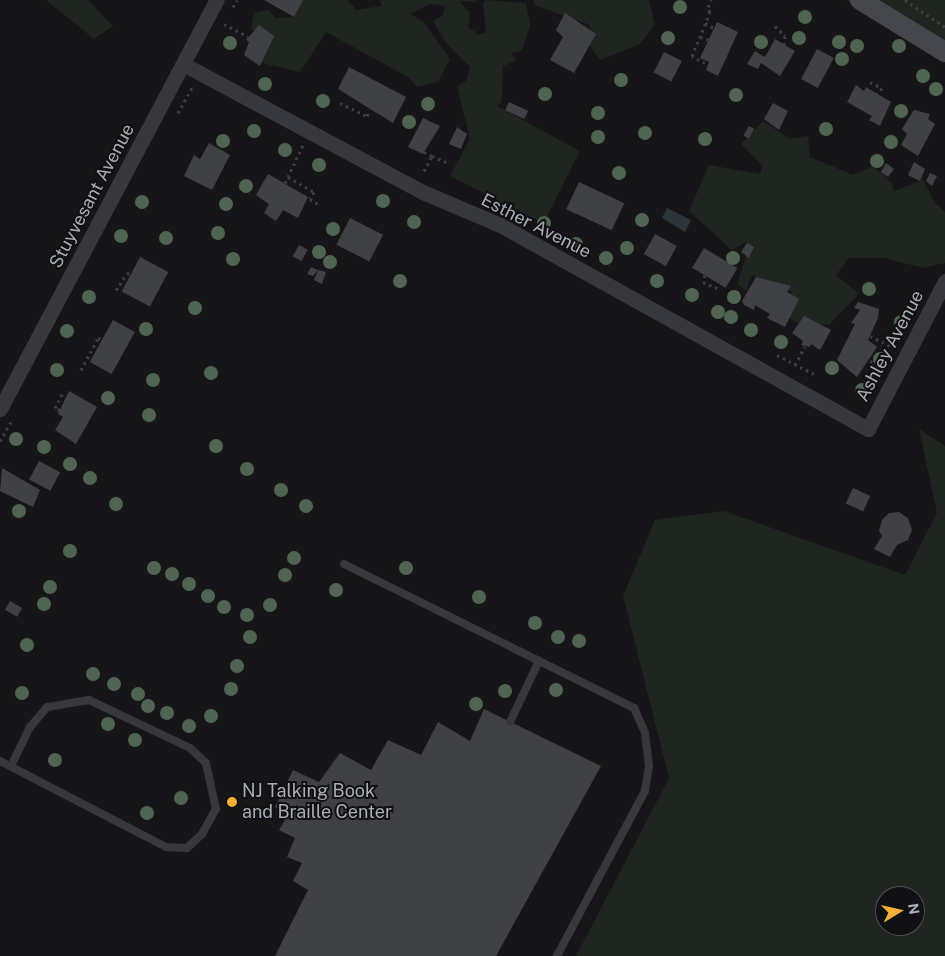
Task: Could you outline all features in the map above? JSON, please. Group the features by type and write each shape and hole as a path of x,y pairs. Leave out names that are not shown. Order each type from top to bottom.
{"street":[{"name":"Stuyvesant Avenue","path":"0,409 217,0"},
{"path":"860,0 945,52"},
{"name":"Esther Avenue","path":"183,64 425,193 500,225 868,429"},
{"name":"Ashley Avenue","path":"868,429 945,281"}],"lane":[{"path":"344,564 634,708 645,733 648,766 645,791 557,956"},
{"path":"510,722 540,661"},
{"path":"0,761 166,847 187,848 202,834 216,809 206,763 190,748 89,700 47,707 30,727 10,766"}],"path":[{"path":"705,63 692,56 706,23 711,0"},
{"path":"905,0 945,27"},
{"path":"706,23 714,28"},
{"path":"224,24 248,37"},
{"path":"775,26 785,36 784,45"},
{"path":"700,36 709,40"},
{"path":"870,82 882,88 878,94"},
{"path":"340,103 367,116 369,109"},
{"path":"285,184 310,131"},
{"path":"424,152 448,163"},
{"path":"424,170 432,156"},
{"path":"288,176 314,192 310,199 318,204"},
{"path":"116,290 127,272 130,274"},
{"path":"705,276 703,282 718,289"},
{"path":"870,336 907,354"},
{"path":"81,370 98,338 103,340"},
{"path":"792,370 805,346"},
{"path":"777,355 814,374"},
{"path":"60,410 55,408 62,394"}],"shaded area":[{"path":"46,0 88,0 113,26 94,39"},
{"path":"301,0 348,0 356,10 382,6 379,0 476,0 477,2 459,1 470,13 468,27 479,35 486,32 483,3 486,0 526,3 530,26 522,51 511,53 517,60 503,66 502,102 497,106 580,151 544,223 450,176 470,139 457,86 466,81 470,67 445,42 433,21 443,15 445,6 430,4 410,14 423,21 450,59 438,82 417,87 408,77 326,32 300,72 262,63 261,32 251,29 254,13 268,9 275,18 294,17"},
{"path":"533,0 649,0 655,25 640,44 600,60 590,46 590,25 534,5"},
{"path":"846,0 945,0 945,62"},
{"path":"763,121 790,139 808,136 810,157 853,175 873,166 892,183 894,191 923,180 935,203 945,212 945,263 923,268 884,258 849,258 836,275 859,294 829,325 796,323 790,318 792,292 752,275 746,291 737,284 748,250 747,241 732,250 689,211 709,165 760,174 762,165 741,144"},
{"path":"667,208 691,220 685,232 662,218"},
{"path":"919,429 945,446 945,956 576,956 669,778 623,596 655,520 724,511 905,575 937,513"}],"building":[{"path":"264,0 303,0 294,17"},
{"path":"565,13 596,34 574,73 550,60 563,37 556,30"},
{"path":"717,22 738,32 718,76 706,70 709,62 700,58"},
{"path":"259,25 274,36 260,66 244,55 249,42 246,40"},
{"path":"775,39 795,51 780,76 761,63 758,69 747,64 755,51 765,57"},
{"path":"817,49 834,58 818,88 801,79"},
{"path":"664,52 682,61 671,82 654,72"},
{"path":"349,67 406,97 393,123 338,89"},
{"path":"856,85 864,91 866,87 891,102 880,126 869,120 872,116 847,102"},
{"path":"509,102 528,111 524,119 505,110"},
{"path":"773,103 788,111 779,130 764,119"},
{"path":"914,110 930,114 928,119 935,124 918,156 901,145 907,134 902,129"},
{"path":"423,118 440,126 423,154 408,147"},
{"path":"749,126 754,129 748,139 743,135"},
{"path":"457,127 467,134 461,149 449,144"},
{"path":"209,143 230,155 212,190 184,176 194,155 200,159"},
{"path":"914,162 925,169 920,181 908,175"},
{"path":"886,163 894,169 888,177 881,172"},
{"path":"930,173 937,176 932,186 926,181"},
{"path":"268,174 308,197 298,218 283,210 276,221 264,213 269,204 256,195"},
{"path":"579,182 624,203 612,230 566,209"},
{"path":"350,218 383,235 369,262 336,245"},
{"path":"655,234 677,246 666,266 644,254"},
{"path":"747,243 754,247 749,258 741,252"},
{"path":"299,245 308,250 301,261 293,256"},
{"path":"704,248 737,268 726,288 692,268"},
{"path":"140,257 168,272 150,306 122,291"},
{"path":"311,267 318,270 313,276 307,274"},
{"path":"318,270 326,272 322,284 314,280"},
{"path":"756,277 791,286 787,292 799,299 785,327 767,318 770,314 755,305 754,310 744,305 742,301"},
{"path":"858,302 879,309 878,318 868,340 877,347 857,377 837,360 855,324 851,323 860,310 854,308"},
{"path":"804,316 831,330 820,350 811,344 810,347 801,345 803,341 792,333"},
{"path":"113,320 135,332 112,374 90,362"},
{"path":"69,391 97,407 76,444 55,430 63,417 58,414"},
{"path":"39,461 60,472 50,491 29,480"},
{"path":"2,468 40,490 33,507 0,491"},
{"path":"853,488 870,496 863,511 846,503"},
{"path":"899,512 908,518 912,530 908,540 897,545 890,557 874,549 882,536 879,531 882,520 889,513"},
{"path":"10,601 22,608 17,617 5,610"},
{"path":"484,709 601,766 496,956 275,956 308,890 293,881 302,863 287,857 295,838 279,830 288,815 275,807 293,770 319,782 340,753 371,770 388,740 421,755 438,722 470,741"}],"place":[{"name":"NJ Talking Book and Braille Center","path":"232,802"}]}
